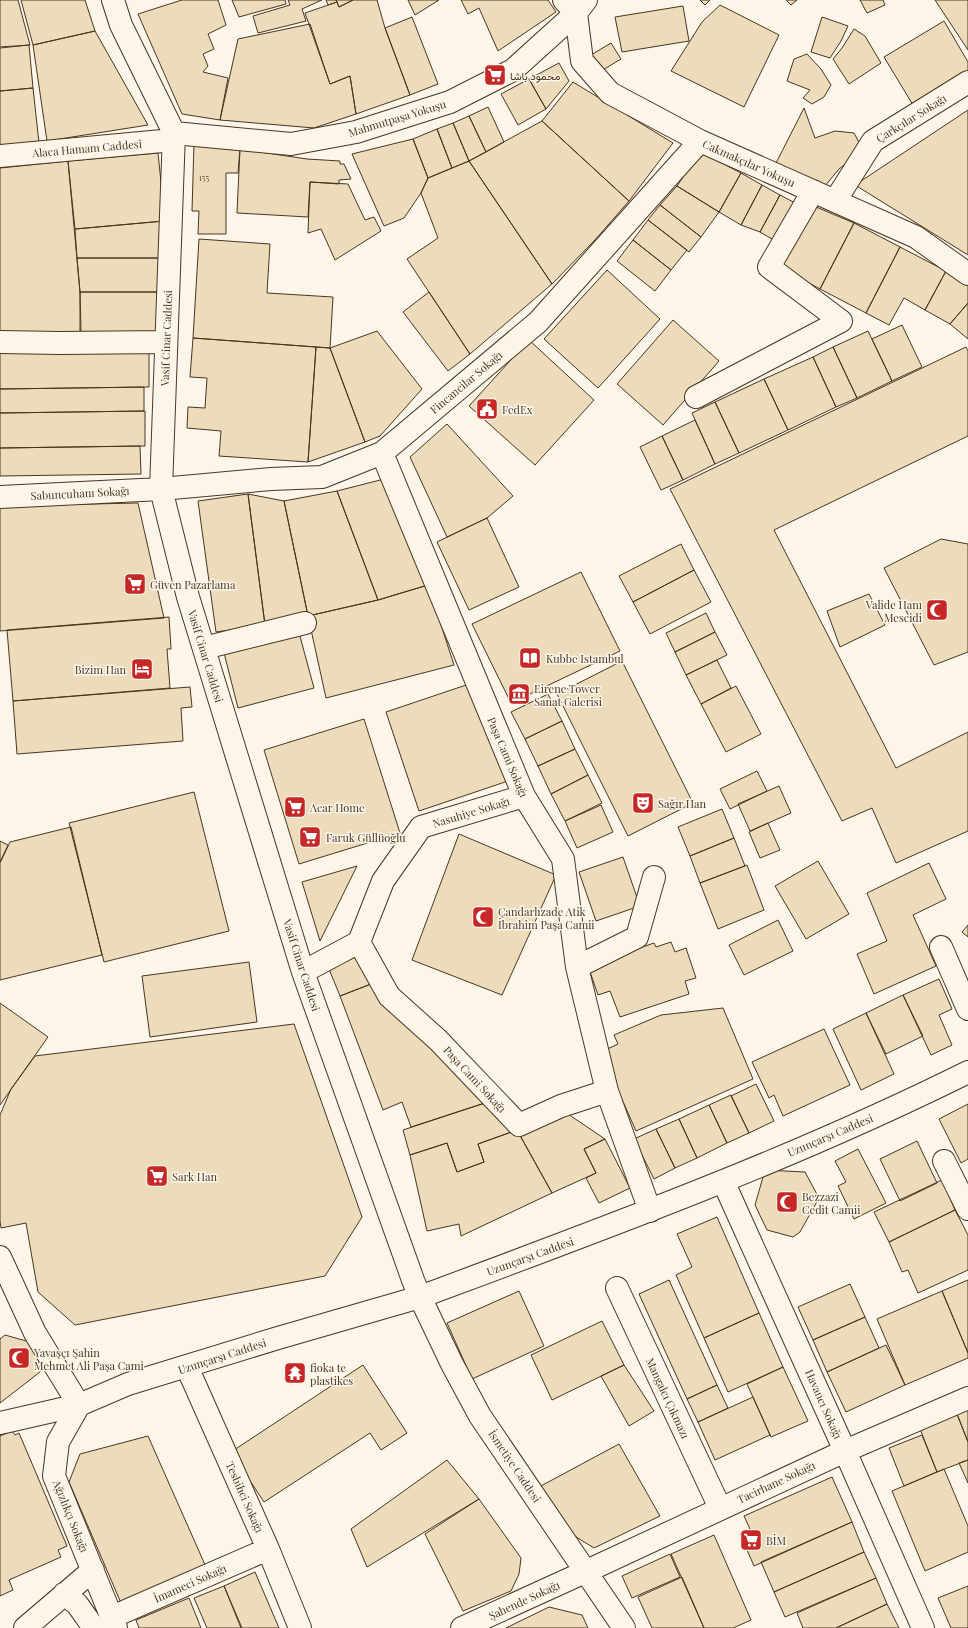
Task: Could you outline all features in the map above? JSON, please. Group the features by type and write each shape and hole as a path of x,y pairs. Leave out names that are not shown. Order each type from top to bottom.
{"street":[{"name":"Vasif Cinar Caddesi","path":"113,0 121,25 174,136 161,489 188,597 303,972 420,1297"},
{"name":"Mahmutpaşa Yokuşu","path":"174,136 290,144 356,132 450,102 513,70 575,4"},
{"name":"Cakmakçılar Yokuşu","path":"575,4 582,61 610,93 700,141 916,237 968,274"},
{"name":"Çarkçılar Sokağı","path":"835,201 872,141 968,82"},
{"name":"Alaca Hamam Caddesi","path":"0,156 174,136"},
{"name":"Fincancilar Sokağı","path":"161,489 271,479 322,477 382,453 538,322 700,141"},
{"path":"696,397 841,321 770,267 813,191"},
{"path":"0,342 166,342"},
{"name":"Paşa Cami Sokağı","path":"382,453 524,796 563,859 577,967 607,1091 650,1211"},
{"name":"Sabuncuhanı Sokağı","path":"0,497 161,489"},
{"path":"204,648 305,623"},
{"name":"Nasuhiye Sokağı","path":"359,942 383,880 421,827 524,796"},
{"path":"577,967 637,937 654,877"},
{"path":"303,972 359,942"},
{"name":"Paşa Cami Sokağı","path":"359,942 389,996 438,1040 519,1125 561,1106 607,1091"},
{"path":"941,948 968,1009"},
{"name":"Uzunçarşı Caddesi","path":"0,1423 79,1405 128,1384 278,1338 420,1297 650,1211 914,1099 968,1072"},
{"path":"944,1161 968,1209"},
{"name":"Havancı Sokağı","path":"723,1181 923,1628"},
{"path":"0,1257 35,1333 79,1405"},
{"name":"Mangalcı Çıkmazı","path":"617,1288 720,1508"},
{"name":"İsmetiye Caddesi","path":"420,1297 452,1364 480,1416 587,1571 624,1628"},
{"name":"Tesbihci Sokağı","path":"187,1367 268,1549 300,1628"},
{"name":"Tacirhane Sokağı","path":"587,1571 845,1451 968,1398"},
{"name":"Ağızlıkçı Sokağı","path":"79,1405 58,1442 54,1476 93,1570 107,1624"},
{"name":"İmameci Sokağı","path":"107,1624 268,1549"},
{"path":"25,1628 93,1570"},
{"name":"Şahende Sokağı","path":"462,1628 587,1571"},
{"path":"64,1594 107,1624"}],"building":[{"path":"0,0 18,0 30,45 0,47"},
{"path":"21,0 85,0 95,31 33,45"},
{"path":"182,0 218,0 226,25 208,34 214,49 203,54 208,66 203,72 228,78 220,120 182,114 138,14"},
{"path":"232,0 285,0 286,4 239,17"},
{"path":"288,0 322,0 302,9 306,21 258,33 253,16 290,5"},
{"path":"326,0 336,0 337,2 328,5"},
{"path":"336,0 353,0 339,7"},
{"path":"353,0 377,0 385,28 410,95 356,114 350,76 330,84 305,13 337,2 339,7"},
{"path":"408,0 439,0 415,15"},
{"path":"461,0 548,0 556,12 498,51 479,8 468,14"},
{"path":"700,0 710,0 705,5"},
{"path":"786,0 797,0 791,5"},
{"path":"860,0 883,0 885,5 867,13"},
{"path":"935,0 968,0 968,50"},
{"path":"720,5 779,35 744,107 671,71 702,22"},
{"path":"683,6 689,41 622,52 615,17"},
{"path":"412,17 438,84 410,95 385,28"},
{"path":"822,17 848,26 841,41 830,58 811,52"},
{"path":"944,21 968,62 968,72 913,105 884,57"},
{"path":"310,24 330,84 350,76 356,114 314,128 220,120 238,39"},
{"path":"854,29 865,36 881,63 849,84 833,59"},
{"path":"95,31 148,125 47,141 33,45"},
{"path":"611,43 621,59 601,71 591,55"},
{"path":"29,45 33,88 0,91 0,48"},
{"path":"807,54 821,69 831,85 824,97 812,104 803,98 810,90 787,81 794,59"},
{"path":"559,63 569,81 546,109 529,79"},
{"path":"529,79 546,109 518,125 501,94"},
{"path":"573,82 673,143 629,201 542,121"},
{"path":"33,88 39,143 0,147 0,91"},
{"path":"488,107 504,142 486,152 469,116"},
{"path":"804,108 815,138 835,131 854,133 863,150 839,169 820,192 776,163"},
{"path":"968,110 968,255 855,185"},
{"path":"469,116 486,152 469,161 453,123"},
{"path":"542,121 629,201 594,241 552,284 469,161"},
{"path":"453,123 469,161 452,168 437,129"},
{"path":"437,129 452,168 428,178 413,139"},
{"path":"413,139 428,178 421,193 404,218 384,226 352,154"},
{"path":"194,143 240,149 238,173 226,173 226,234 198,234 199,211 192,211"},
{"path":"240,149 307,159 340,161 340,164 344,164 351,179 339,180 339,184 310,182 308,217 237,213"},
{"path":"700,152 741,173 719,212 677,186"},
{"path":"158,153 165,221 75,229 68,161"},
{"path":"68,161 80,292 81,332 0,339 0,168"},
{"path":"469,161 552,284 470,354 407,259 438,238 421,193 428,178"},
{"path":"741,173 762,185 741,225 719,212"},
{"path":"310,182 348,184 365,220 374,217 381,231 335,260 321,229 308,233"},
{"path":"762,185 780,195 760,232 741,225"},
{"path":"677,186 719,212 701,237 660,205"},
{"path":"780,195 799,205 779,243 760,232"},
{"path":"809,204 854,223 820,289 780,267"},
{"path":"660,205 701,237 689,252 648,220"},
{"path":"648,220 687,250 671,270 633,240"},
{"path":"163,221 167,258 77,258 75,229"},
{"path":"854,223 900,247 866,313 820,289"},
{"path":"199,239 270,244 267,293 333,297 330,348 193,338"},
{"path":"633,240 671,270 655,291 617,261"},
{"path":"900,247 946,271 925,310 904,298 889,325 866,313"},
{"path":"77,258 167,258 167,292 80,292"},
{"path":"607,270 660,319 598,388 544,339"},
{"path":"946,271 968,284 968,303 950,324 925,310"},
{"path":"80,292 167,292 154,340 80,341"},
{"path":"429,292 470,354 448,371 403,312"},
{"path":"968,303 968,339 950,324"},
{"path":"673,320 719,361 663,425 617,384"},
{"path":"902,325 922,367 892,381 872,339"},
{"path":"377,331 422,389 380,436 365,442 330,348"},
{"path":"868,331 892,381 857,398 833,347"},
{"path":"193,338 316,347 308,462 219,456 221,431 187,428 188,407 205,408 207,378 190,377"},
{"path":"529,340 594,400 535,465 469,406"},
{"path":"149,345 149,387 0,389 0,346"},
{"path":"316,347 330,348 365,442 308,462"},
{"path":"833,347 857,398 836,407 813,357"},
{"path":"966,347 968,351 968,436 774,530 896,768 968,732 968,831 896,863 872,808 842,821 670,489"},
{"path":"813,357 836,407 788,430 764,379"},
{"path":"764,379 788,430 739,453 715,402"},
{"path":"144,387 144,411 0,413 0,389"},
{"path":"715,402 739,453 715,464 692,413"},
{"path":"145,411 145,446 0,448 0,413"},
{"path":"695,420 715,464 683,480 662,436"},
{"path":"447,424 513,496 487,518 447,537 410,457"},
{"path":"662,436 683,480 661,490 640,447"},
{"path":"140,446 141,474 0,476 0,448"},
{"path":"388,478 428,585 378,600 337,491"},
{"path":"337,491 378,600 308,616 284,501"},
{"path":"248,494 284,501 308,616 265,625"},
{"path":"248,494 265,625 216,632 198,501"},
{"path":"138,503 164,618 0,631 0,506"},
{"path":"487,518 519,587 469,610 437,542"},
{"name":"Valide Hanı Mescidi","path":"941,539 968,544 968,652 934,665 884,568"},
{"path":"681,544 694,570 633,602 619,576"},
{"path":"694,570 711,602 650,634 633,602"},
{"path":"581,572 620,651 511,703 472,624"},
{"path":"428,585 454,665 326,698 308,616 378,600"},
{"path":"869,594 885,625 840,647 827,611"},
{"path":"706,613 715,632 675,652 666,633"},
{"path":"169,617 171,649 167,649 170,688 13,701 7,630"},
{"path":"298,629 314,688 238,708 223,649"},
{"path":"715,632 727,655 686,675 675,652"},
{"path":"717,660 731,688 701,704 686,675"},
{"path":"622,661 693,803 628,836 557,694"},
{"path":"475,682 508,781 419,811 386,712"},
{"path":"736,686 761,734 726,752 701,704"},
{"path":"190,687 192,707 181,708 183,741 17,754 13,701"},
{"path":"548,694 562,721 525,739 511,712"},
{"path":"364,719 400,833 299,864 264,750"},
{"path":"562,721 575,749 538,766 525,739"},
{"path":"575,749 588,775 551,794 538,766"},
{"path":"757,771 767,791 730,809 720,789"},
{"path":"588,775 602,803 565,821 551,794"},
{"path":"779,786 791,813 750,831 738,804"},
{"path":"194,792 229,931 104,962 69,823"},
{"path":"601,805 613,832 577,848 565,821"},
{"path":"722,809 734,838 690,856 678,827"},
{"path":"768,823 780,850 760,858 749,832"},
{"path":"71,827 102,955 0,980 0,863 10,842"},
{"name":"Çandarlızade Atik İbrahim Paşa Camii","path":"459,834 556,875 502,995 412,960"},
{"path":"734,838 745,866 700,883 690,856"},
{"path":"0,841 8,845 0,862"},
{"path":"623,857 640,906 596,921 579,872"},
{"path":"818,861 849,914 806,939 775,886"},
{"path":"929,863 946,899 913,915 936,966 874,994 857,954 887,941 867,893"},
{"path":"747,865 764,910 718,929 700,883"},
{"path":"357,866 320,941 302,882"},
{"path":"778,920 793,951 744,975 729,945"},
{"path":"968,925 968,937 962,932"},
{"path":"671,942 675,952 686,948 696,978 685,981 689,994 620,1017 610,991 598,995 588,966 654,943 656,947"},
{"path":"358,956 371,984 340,996 329,969"},
{"path":"249,962 257,1022 150,1037 142,976"},
{"path":"939,979 952,1009 939,1015 952,1045 931,1055 903,995"},
{"path":"371,984 491,1101 411,1127 402,1102 383,1110 340,996"},
{"path":"903,995 923,1036 886,1054 866,1013"},
{"path":"0,1003 48,1037 0,1105"},
{"path":"723,1008 753,1079 636,1131 601,1052 618,1044 614,1035 661,1015"},
{"path":"866,1013 894,1074 861,1090 833,1029"},
{"path":"294,1024 362,1217 325,1276 75,1325 38,1292 26,1223 1,1228 0,1115 11,1089 35,1056"},
{"path":"824,1029 850,1085 783,1116 774,1095 769,1098 752,1062"},
{"path":"756,1084 774,1121 749,1133 731,1096"},
{"path":"731,1095 749,1133 727,1143 709,1105"},
{"path":"491,1101 517,1130 478,1144 484,1162 457,1172 447,1143 410,1155 403,1130"},
{"path":"968,1104 968,1159 961,1163 939,1119"},
{"path":"709,1105 727,1143 697,1158 679,1119"},
{"path":"559,1108 605,1139 584,1149 596,1173 552,1193 517,1130"},
{"path":"679,1119 697,1158 675,1168 656,1129"},
{"path":"656,1129 675,1168 654,1179 634,1139"},
{"path":"517,1130 552,1193 461,1236 459,1224 427,1231 410,1155 447,1143 457,1172 484,1162 478,1144"},
{"path":"605,1139 630,1188 599,1203 586,1178 596,1173 584,1149"},
{"path":"917,1141 937,1183 900,1201 880,1159"},
{"path":"858,1149 886,1203 854,1219 838,1186 846,1182 835,1161"},
{"name":"Bezzazi Cedit Camii","path":"765,1170 805,1172 819,1198 800,1232 793,1237 767,1230 755,1205"},
{"path":"942,1180 955,1210 889,1242 874,1212"},
{"path":"955,1210 968,1235 968,1270 918,1293 908,1270 902,1272 889,1242"},
{"path":"717,1217 759,1313 704,1338 676,1275 692,1267 677,1234"},
{"path":"669,1280 717,1385 687,1399 639,1294"},
{"path":"968,1280 968,1353 942,1291"},
{"path":"850,1284 865,1317 813,1340 798,1307"},
{"path":"519,1291 544,1346 472,1379 447,1323"},
{"path":"942,1291 968,1353 968,1358 905,1385 877,1319"},
{"path":"759,1313 783,1367 728,1392 704,1338"},
{"path":"865,1317 879,1348 827,1372 813,1340"},
{"path":"602,1321 624,1365 552,1400 531,1355"},
{"name":"Yavaşçı Şahin Mehmet Ali Paşa Cami","path":"5,1335 37,1344 40,1372 0,1403 0,1339"},
{"path":"886,1345 905,1385 846,1412 827,1372"},
{"path":"363,1365 407,1433 381,1450 370,1433 264,1502 231,1452"},
{"path":"624,1365 654,1411 629,1426 601,1376"},
{"path":"783,1367 808,1421 771,1437 747,1384"},
{"path":"717,1385 728,1408 698,1422 687,1399"},
{"path":"753,1397 770,1435 715,1460 698,1422"},
{"path":"968,1409 968,1442 957,1414"},
{"path":"957,1414 968,1442 968,1460 937,1472 920,1429"},
{"path":"12,1431 15,1435 19,1433 67,1546 58,1550 61,1557 9,1580 13,1590 0,1596 0,1436"},
{"path":"922,1435 937,1472 904,1486 889,1448"},
{"path":"148,1436 206,1567 121,1603 69,1482 80,1454"},
{"path":"619,1444 660,1516 594,1548 568,1532 539,1487"},
{"path":"447,1460 479,1499 367,1567 351,1529"},
{"path":"968,1460 968,1483 959,1463"},
{"path":"944,1469 968,1526 968,1552 925,1571 892,1491"},
{"path":"832,1477 852,1522 754,1566 740,1534 750,1529 744,1516"},
{"path":"479,1499 521,1558 519,1574 511,1591 463,1611 425,1534"},
{"path":"852,1522 864,1552 774,1592 761,1562"},
{"path":"714,1535 751,1620 733,1628 704,1628 671,1554"},
{"path":"864,1552 876,1578 785,1617 774,1592"},
{"path":"670,1554 680,1577 632,1598 622,1576"},
{"path":"255,1572 279,1628 242,1628 224,1586"},
{"path":"682,1577 704,1628 652,1628 638,1597"},
{"path":"876,1578 887,1604 836,1628 803,1628 797,1613"},
{"path":"224,1586 241,1628 207,1628 194,1598"},
{"path":"968,1586 968,1628 951,1628 938,1598"},
{"path":"189,1598 201,1628 139,1628 136,1620"},
{"path":"887,1604 899,1628 836,1628"},
{"path":"549,1607 582,1615 588,1628 506,1628"}],"place":[{"name":"محمود باشا","path":"495,75"},
{"name":"FedEx","path":"487,409"},
{"name":"Güven Pazarlama","path":"135,584"},
{"name":"Valide Hanı Mescidi","path":"937,610"},
{"name":"Kubbe Istambul","path":"530,658"},
{"name":"Bizim Han","path":"142,669"},
{"name":"Eirene Tower Sanat Galerisi","path":"519,694"},
{"name":"Sağır Han","path":"643,803"},
{"name":"Acar Home","path":"295,807"},
{"name":"Faruk Güllüoğlu","path":"310,837"},
{"name":"Çandarlızade Atik İbrahim Paşa Camii","path":"483,917"},
{"name":"Sark Han","path":"157,1176"},
{"name":"Bezzazi Cedit Camii","path":"787,1202"},
{"name":"Yavaşçı Şahin Mehmet Ali Paşa Cami","path":"19,1358"},
{"name":"fioka te plastikes","path":"295,1373"},
{"name":"BİM","path":"751,1540"}]}
